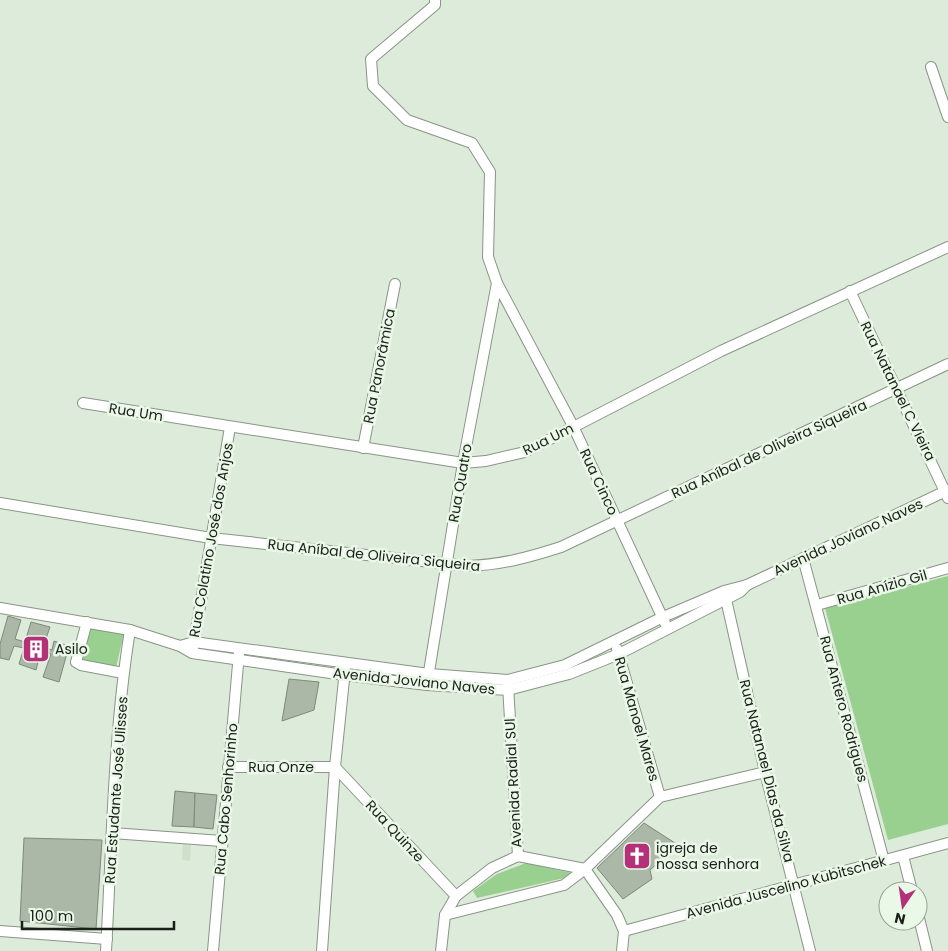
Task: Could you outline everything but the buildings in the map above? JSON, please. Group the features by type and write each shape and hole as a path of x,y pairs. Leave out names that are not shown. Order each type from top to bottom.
{"street":[{"name":"Rua Cinco","path":"435,0 435,5 371,59 373,86 407,120 472,142 490,172 488,257 497,283 573,426 667,628"},
{"path":"932,67 948,116"},
{"name":"Rua Um","path":"83,403 230,428 463,463 486,461 525,452 721,351 948,247"},
{"name":"Rua Quatro","path":"427,685 463,463 497,283"},
{"name":"Rua Panorâmica","path":"363,448 395,284"},
{"name":"Rua Natanael C Vieira","path":"850,291 947,493"},
{"name":"Rua Aníbal de Oliveira Siqueira","path":"0,503 211,538 446,564 492,565 525,559 560,547 948,364"},
{"name":"Rua Colatino José dos Anjos","path":"192,653 230,428"},
{"name":"Avenida Joviano Naves","path":"180,646 194,642 240,647 508,685 565,665 663,617 740,592 747,585 803,558 947,493"},
{"name":"Rua Antero Rodrigues","path":"803,558 884,861"},
{"name":"Rua Anízio Gil","path":"817,605 948,568"},
{"name":"Avenida Joviano Naves","path":"0,608 130,630 180,646 192,653 238,660 427,685 508,685 570,674 619,654 725,596"},
{"name":"Rua Natanael Dias da Silva","path":"725,596 765,772 795,885 810,951"},
{"path":"87,622 76,662 81,665 123,673"},
{"name":"Rua Estudante José Ulisses","path":"106,951 123,673 130,630"},
{"name":"Rua Manoel Mares","path":"613,641 619,654 660,797"},
{"name":"Rua Cabo Senhorinho","path":"213,951 240,647"},
{"path":"322,951 335,767 346,662"},
{"name":"Avenida Radial SUl","path":"508,685 518,856"},
{"name":"Rua Onze","path":"228,766 335,767"},
{"name":"Rua Quinze","path":"335,767 456,896"},
{"path":"445,914 564,885 585,869 660,797 765,772"},
{"path":"112,833 222,841"},
{"name":"Avenida Juscelino Kubitschek","path":"624,931 948,843"},
{"path":"441,951 445,914 456,896 492,868 518,856 585,869 617,915 624,931 622,951"},
{"path":"903,856 909,881"},
{"path":"0,931 107,939"},
{"path":"922,931 927,951"}],"shaded area":[{"path":"183,844 191,845 190,861 182,860"}],"green space":[{"path":"948,576 948,824 888,840 825,608"},
{"path":"89,625 124,633 116,668 79,660"},
{"path":"526,863 572,873 573,876 477,898 473,891 497,874"}],"place":[{"name":"Asilo","path":"36,649"},
{"name":"igreja de nossa senhora","path":"637,856"}]}
